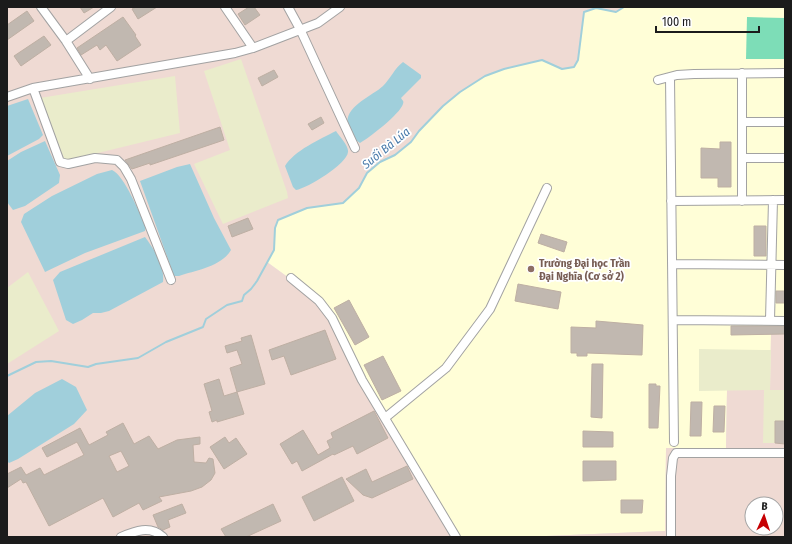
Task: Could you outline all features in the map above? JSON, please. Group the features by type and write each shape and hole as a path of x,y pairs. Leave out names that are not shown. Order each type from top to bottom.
{"street":[{"path":"41,7 66,41 90,79"},
{"path":"66,41 112,7"},
{"path":"225,7 252,48"},
{"path":"288,7 300,29 355,148"},
{"path":"7,97 33,88 228,54 252,48 318,22 340,7"},
{"path":"742,73 742,200"},
{"path":"658,80 670,76 694,74 785,73"},
{"path":"670,76 674,442"},
{"path":"33,88 60,162 68,164 95,158 117,160 124,167 131,179 171,280"},
{"path":"742,122 785,122"},
{"path":"742,158 785,158"},
{"path":"385,418 446,368 467,342 490,309 547,188"},
{"path":"770,320 773,200"},
{"path":"671,201 785,200"},
{"path":"672,264 785,264"},
{"path":"291,278 318,301 332,318 362,380 456,537"},
{"path":"673,320 785,321"},
{"path":"671,537 670,476 673,458 676,453 785,453"},
{"path":"121,537 137,530 150,530 163,537"}],"shaded area":[{"path":"7,7 624,7 616,12 596,8 584,12 578,60 574,67 562,69 542,60 504,69 485,76 460,92 443,106 419,131 411,142 395,155 380,162 367,172 359,188 343,203 307,208 278,220 275,228 274,250 267,262 289,278 316,302 328,318 453,537 7,537"},
{"name":"Trường Đại học Trần Đại Nghĩa (Cơ sở 2)","path":"624,7 785,7 785,334 771,334 770,390 727,391 726,448 666,449 665,531 522,537 459,537 289,278 267,262 274,250 275,228 278,220 307,208 343,203 359,188 367,173 380,162 395,155 411,142 419,131 443,106 460,92 485,76 504,69 542,60 562,69 581,27 584,12 596,8 616,12"},
{"path":"241,59 288,198 223,224 194,164 230,150 204,71"},
{"path":"175,76 180,133 65,161 40,98"},
{"path":"28,272 59,331 7,364 7,288"},
{"path":"771,334 785,334 785,537 522,537 665,531 666,448 726,448 727,390 770,390"},
{"path":"699,349 771,350 770,390 785,390 785,421 775,421 775,443 763,443 764,390 699,391"}],"green space":[{"path":"747,17 785,18 785,59 746,59"}],"water":[{"path":"403,62 421,75 421,78 401,98 403,104 396,114 377,131 360,143 353,137 349,129 347,122 349,115 358,104 383,86"},
{"path":"28,99 43,135 39,139 7,156 7,106"},
{"path":"336,131 347,147 348,152 346,157 326,175 309,185 296,190 293,187 285,166 301,150"},
{"path":"45,141 60,175 59,183 25,206 13,210 7,202 7,161 21,152"},
{"path":"190,164 214,218 231,250 227,256 215,264 200,270 174,276 140,181 177,167"},
{"path":"112,170 122,179 127,187 146,226 145,231 85,253 45,272 21,222 24,214 52,196 97,174"},
{"path":"145,237 161,264 163,282 109,311 93,313 73,324 66,320 53,280 60,272"},
{"path":"62,379 76,387 87,410 74,424 18,459 9,463 7,461 7,416 35,393"}],"building":[{"path":"80,7 94,7 84,13"},
{"path":"136,7 157,7 138,19 132,9"},
{"path":"249,7 254,7 260,15 245,25 238,14"},
{"path":"27,11 34,21 7,40 7,25"},
{"path":"123,17 136,35 135,36 141,45 117,61 106,45 100,50 97,45 81,55 77,48"},
{"path":"44,36 51,45 21,66 14,56"},
{"path":"274,70 278,77 262,86 258,78"},
{"path":"321,117 324,123 312,130 308,124"},
{"path":"220,127 224,140 150,165 150,163 132,169 125,160"},
{"path":"720,142 731,142 731,187 718,187 718,178 701,178 701,148 720,149"},
{"path":"248,218 253,229 232,237 228,226"},
{"path":"754,226 766,226 766,256 754,256"},
{"path":"541,234 567,242 564,252 538,243"},
{"path":"518,284 561,292 558,309 515,301"},
{"path":"776,291 785,291 785,303 776,303"},
{"path":"349,300 369,337 355,345 334,308"},
{"path":"596,321 643,325 642,355 587,353 587,356 577,356 577,353 571,353 571,327 596,328"},
{"path":"731,326 785,326 785,334 731,335"},
{"path":"325,330 336,359 291,375 284,356 272,360 269,350"},
{"path":"251,335 265,384 237,392 230,368 242,364 237,350 227,353 225,346 242,341 241,338"},
{"path":"383,356 401,391 382,400 364,365"},
{"path":"592,364 603,364 602,418 591,417"},
{"path":"219,379 224,396 237,392 244,414 217,422 217,420 212,422 209,412 212,411 204,384"},
{"path":"649,384 656,384 656,386 660,386 658,428 649,428"},
{"path":"691,402 702,402 701,436 690,436"},
{"path":"714,406 725,406 724,432 713,432"},
{"path":"374,411 388,438 357,454 353,446 334,455 333,454 302,471 297,461 292,464 280,444 303,430 318,455 330,448 327,441 333,438 331,433"},
{"path":"775,421 785,421 785,444 775,443"},
{"path":"123,423 134,444 149,436 158,449 177,440 200,437 200,444 193,445 194,462 206,463 209,458 213,459 215,473 211,480 202,487 191,491 159,497 162,501 143,510 139,503 113,517 103,498 49,526 26,482 23,483 21,479 7,488 7,474 21,467 26,475 40,468 44,475 84,455 77,442 47,457 42,448 80,428 89,445 108,435 106,432","holes":["121,451 129,466 117,472 109,456"]},
{"path":"583,431 613,432 613,447 583,447"},
{"path":"225,437 229,443 236,438 247,454 224,469 210,447"},
{"path":"583,461 616,461 616,480 583,481"},
{"path":"407,466 413,479 372,498 363,495 346,479 366,469 372,482"},
{"path":"342,477 354,501 314,521 302,497"},
{"path":"621,500 643,500 642,513 621,513"},
{"path":"182,504 186,513 168,520 170,527 163,530 158,527 153,515"},
{"path":"273,504 281,521 246,537 226,537 221,529"}],"waterway":[{"name":"Suối Bà Lúa","path":"7,376 36,362 51,361 88,367 96,364 138,358 166,342 203,327 206,319 227,305 242,301 244,295 257,281 274,250 275,228 278,220 307,208 343,203 359,188 367,173 380,162 395,155 411,142 419,131 443,106 460,92 485,76 504,69 542,60 562,69 574,67 578,60 584,12 596,8 616,12 624,7"}],"place":[{"name":"Trường Đại học Trần Đại Nghĩa (Cơ sở 2)","path":"531,269"}]}
